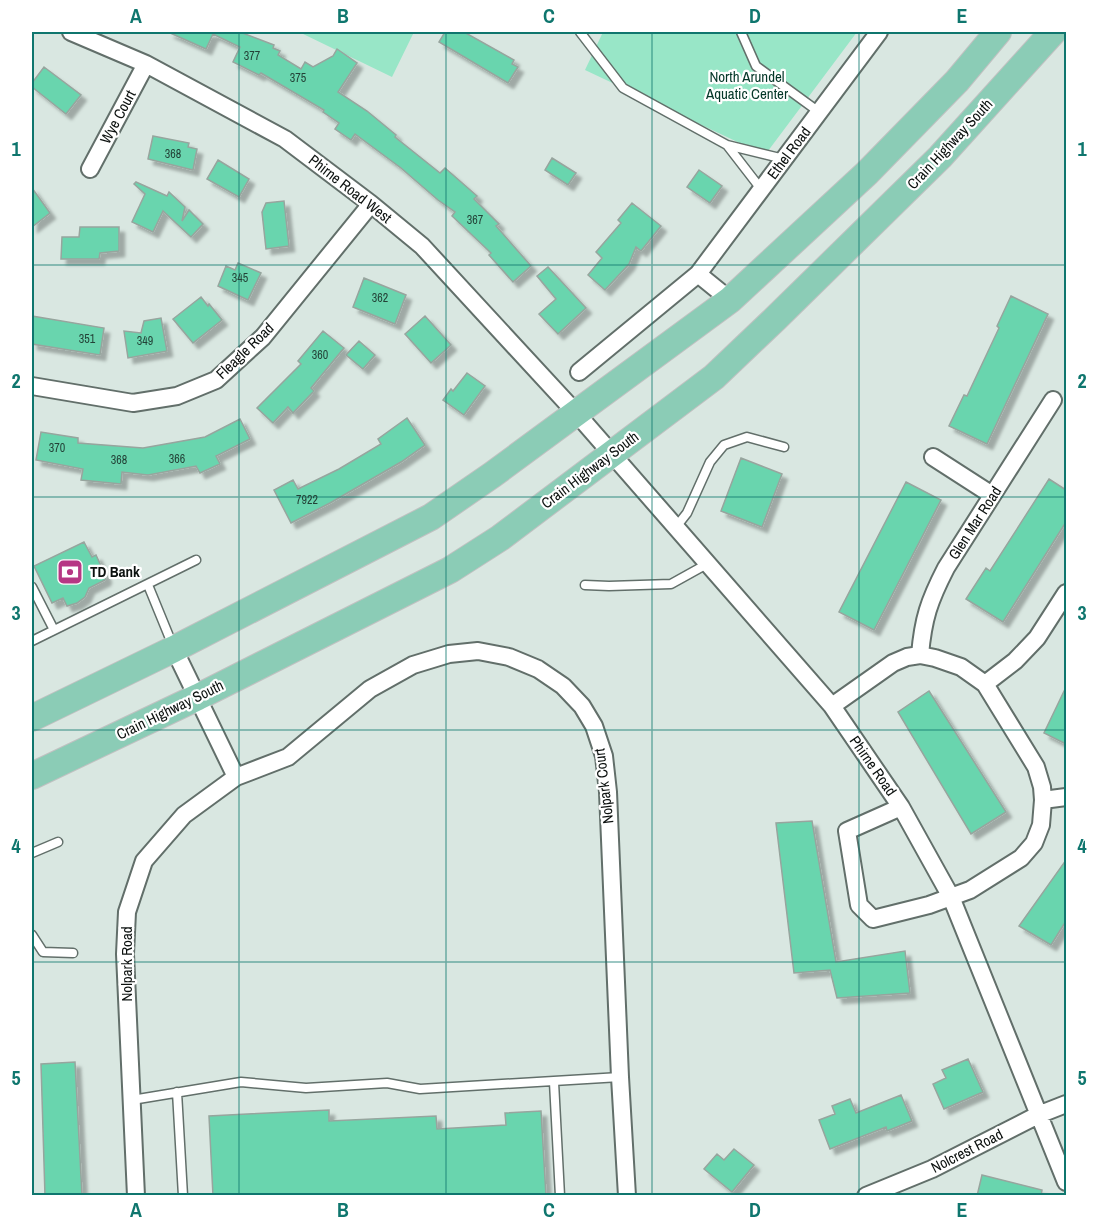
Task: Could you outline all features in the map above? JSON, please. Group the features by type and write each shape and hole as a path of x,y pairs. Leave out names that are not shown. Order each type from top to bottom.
{"main road":[{"path":"32,718 174,649 431,517 577,414 730,300 867,173 957,81 998,32"},
{"name":"Crain Highway South","path":"32,776 198,697 450,570 500,538 714,377 940,157 1053,32"}],"street":[{"name":"Phirne Road West","path":"71,32 146,64 285,139 422,246 577,414"},
{"name":"Ethel Road","path":"579,372 698,274 879,32"},
{"name":"Wye Court","path":"90,169 146,64"},
{"name":"Fleagle Road","path":"32,386 133,402 177,396 216,381 263,337 371,204"},
{"path":"698,274 730,300"},
{"name":"Glen Mar Road","path":"920,655 922,624 931,597 946,568 1053,400"},
{"name":"Phirne Road","path":"577,414 832,706 901,807 951,897 1066,1182"},
{"path":"933,457 992,495"},
{"path":"985,684 1015,662 1037,638 1066,593"},
{"path":"174,649 236,777"},
{"name":"Nolpark Court","path":"236,777 288,757 370,689 413,665 449,654 478,651 509,657 538,669 563,686 582,706 594,726 604,756 608,792 627,1196"},
{"path":"832,706 894,663 907,657 920,655 961,667 985,684 1036,767 1043,800 1041,825 1034,843 1021,858 970,890 873,919 859,905 848,831 901,807"},
{"name":"Nolpark Road","path":"136,1196 124,954 127,912 144,861 184,815 236,777"},
{"path":"1043,800 1066,797"},
{"name":"Nolcrest Road","path":"866,1196 932,1169 1038,1115 1066,1104"}],"lane":[{"path":"580,32 623,88 727,145 784,159"},
{"path":"741,32 756,66 819,112"},
{"path":"727,145 761,189"},
{"path":"676,528 687,513 710,462 724,445 747,437 784,447"},
{"path":"32,641 196,560"},
{"path":"585,585 671,584 708,564"},
{"path":"148,585 168,629 174,649"},
{"path":"32,587 54,630"},
{"path":"32,853 58,842"},
{"path":"32,935 43,952 73,953"},
{"path":"132,1100 240,1082 306,1088 387,1083 420,1089 620,1077"},
{"path":"554,1082 561,1196"},
{"path":"177,1092 183,1196"}],"green space":[{"path":"299,32 414,32 392,77"},
{"name":"North Arundel Aquatic Center","path":"603,32 857,32 765,155 585,70"}],"building":[{"path":"168,32 240,32 274,45 273,48 280,51 278,55 301,69 305,62 313,67 333,56 337,49 357,63 338,92 367,111 440,173 445,168 477,196 474,199 499,224 496,226 531,266 513,282 489,255 491,253 452,216 455,212 401,168 355,134 351,140 335,129 339,123 323,112 324,110 261,73 259,75 233,62 240,47 213,34 206,49"},
{"path":"445,32 464,32 514,60 512,64 518,67 508,83 439,42"},
{"path":"44,67 81,95 66,114 32,87 32,83"},
{"path":"153,136 189,143 188,147 197,149 193,170 148,159"},
{"path":"552,158 576,173 568,185 545,170"},
{"path":"218,160 249,179 239,197 207,179"},
{"path":"699,170 722,186 710,203 687,187"},
{"path":"136,182 167,196 169,192 185,207 182,221 189,210 203,224 191,237 163,211 153,232 132,222 145,194 134,184"},
{"path":"32,188 50,213 32,227"},
{"path":"284,201 289,246 266,249 262,212 266,203"},
{"path":"632,203 661,226 641,251 636,247 629,264 605,290 588,275 602,258 596,252 621,223 618,220"},
{"path":"80,227 119,227 119,251 100,253 99,259 61,259 62,237 79,237"},
{"path":"238,263 261,273 248,300 218,286 226,266 235,270"},
{"path":"548,267 586,308 558,334 539,314 556,299 537,276"},
{"path":"364,278 406,295 395,324 353,307"},
{"path":"1011,296 1048,314 987,444 949,426 964,395 967,396 999,328 997,326"},
{"path":"201,297 222,320 193,343 173,319"},
{"path":"32,316 104,328 100,355 32,344"},
{"path":"425,316 451,345 431,363 405,334"},
{"path":"161,318 167,351 128,358 124,331 141,333 144,321"},
{"path":"323,331 344,348 311,388 314,391 293,413 288,407 273,423 257,408 301,364 298,361"},
{"path":"359,341 375,355 363,369 346,355"},
{"path":"467,373 485,386 464,415 443,400"},
{"path":"407,418 425,445 401,462 291,523 274,490 293,480 298,489 339,469 381,444 378,439"},
{"path":"240,419 250,439 216,456 220,464 200,473 196,466 148,475 122,472 121,484 81,480 83,469 36,460 41,432 78,438 78,443 143,448 205,437"},
{"path":"741,458 782,474 762,527 721,511"},
{"path":"1049,479 1066,490 1066,522 1003,622 966,599 986,568 990,571"},
{"path":"906,482 941,500 874,630 839,612"},
{"name":"TD Bank","path":"84,542 92,557 96,555 106,577 105,580 89,588 85,597 77,603 67,606 63,598 52,603 34,566"},
{"path":"1066,687 1066,744 1044,733"},
{"path":"929,691 1006,812 971,834 898,712"},
{"path":"812,821 836,962 905,951 910,993 837,998 830,970 794,973 776,823"},
{"path":"1066,860 1066,921 1051,945 1019,926"},
{"path":"968,1059 983,1092 944,1109 933,1084 946,1078 942,1070"},
{"path":"75,1062 82,1196 45,1196 41,1064"},
{"path":"901,1095 912,1121 887,1131 886,1127 830,1149 819,1120 835,1114 832,1106 850,1099 856,1113"},
{"path":"329,1110 329,1121 436,1116 437,1129 506,1125 505,1113 541,1111 546,1196 213,1196 209,1116"},
{"path":"734,1149 754,1165 732,1192 704,1169 717,1154 724,1160"},
{"path":"982,1175 1042,1190 1041,1196 977,1196"}],"place":[{"name":"TD Bank","path":"70,572"}]}
